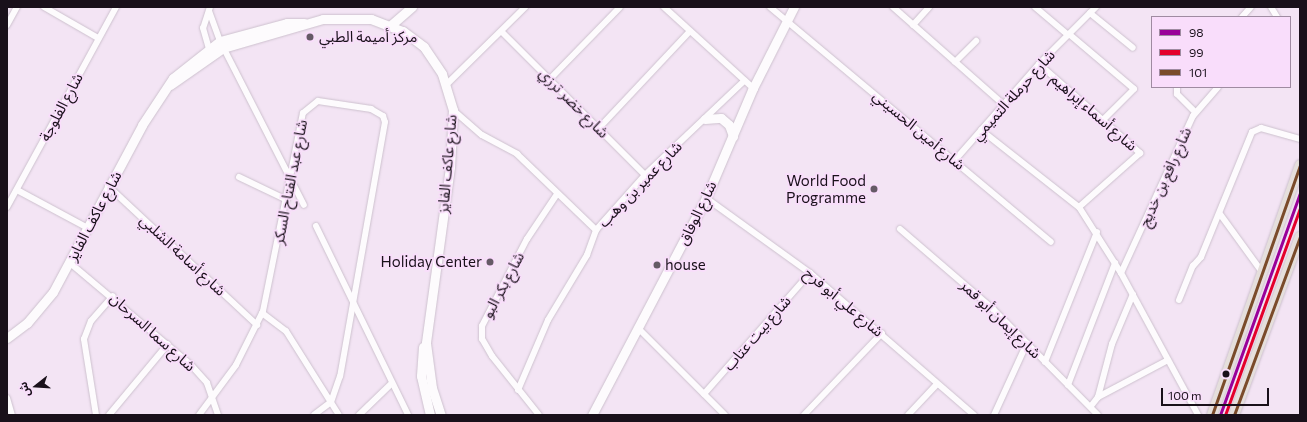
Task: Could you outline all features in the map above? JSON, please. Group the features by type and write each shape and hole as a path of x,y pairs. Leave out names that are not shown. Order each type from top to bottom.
{"main road":[{"path":"391,25 412,7"},
{"name":"شارع الوفاق","path":"592,415 639,329 706,198 753,88 786,20 794,7"},
{"name":"شارع عاكف الفايز","path":"7,338 40,308 70,263 86,227 142,125 170,85 210,51 221,45 287,23 305,24 352,16 391,25 424,47 446,84 453,110 450,167 426,343 432,388 441,415"},
{"path":"705,119 721,118 729,125 733,136"},
{"path":"1212,415 1300,165"},
{"path":"1234,415 1300,237"},
{"name":"شارع عاكف الفايز","path":"426,343 422,351 421,376 430,414"}],"street":[{"path":"7,25 17,7"},
{"path":"44,7 98,38"},
{"name":"شارع الفلوجة","path":"7,207 116,7"},
{"path":"446,84 502,32 525,7"},
{"path":"550,78 620,7"},
{"path":"664,7 689,32 753,88"},
{"name":"شارع أمين الحسيني","path":"770,7 955,160 1051,242"},
{"path":"892,7 1003,104"},
{"path":"913,25 929,7"},
{"path":"1035,7 1134,89 1104,119"},
{"name":"شارع حرملة التميمي","path":"955,160 1039,64 1096,7"},
{"path":"1243,16 1251,7"},
{"path":"1271,7 1277,16"},
{"path":"210,9 221,45 291,176 304,205"},
{"path":"210,9 202,28 210,51"},
{"path":"1090,13 1132,48"},
{"name":"شارع خضر ترزي","path":"502,32 550,78 645,175"},
{"path":"599,128 689,32"},
{"path":"955,62 976,41"},
{"name":"شارع أسماء إبراهيم","path":"1039,64 1104,119 1140,153 1079,207"},
{"name":"شارع عمير بن وهب","path":"518,390 548,320 587,255 596,230 645,175 744,81"},
{"path":"1177,88 1177,94 1195,112"},
{"name":"شارع رافع بن خديج","path":"1121,273 1195,112 1217,88"},
{"name":"شارع عبد الفتاح السكر","path":"199,415 213,396 257,325 262,313 287,200 303,113 314,102 371,109 385,118 354,303 331,402"},
{"path":"453,110 482,135 517,154 596,230"},
{"path":"1179,300 1220,214 1252,132 1261,128 1300,139"},
{"path":"981,130 1079,207 1097,232 1121,273 1197,413 1189,415"},
{"path":"239,177 287,200"},
{"name":"شارع أسامة الشلبي","path":"108,186 257,325"},
{"path":"17,190 86,227"},
{"name":"شارع بكر البو","path":"538,415 485,345 482,326 527,239 557,194"},
{"name":"شارع علي أبو فرح","path":"706,198 810,273 882,333 937,384 974,415"},
{"path":"1220,214 1262,272"},
{"path":"316,226 408,415"},
{"name":"شارع إيمان أبو قمر","path":"900,229 1027,343 1091,406 1098,415"},
{"path":"1045,362 1097,232"},
{"name":"شارع سما السرحان","path":"70,263 113,296 195,369 213,396 218,415"},
{"path":"1068,385 1115,263"},
{"name":"شارع بيت عتاب","path":"704,394 810,273"},
{"path":"1091,406 1098,397 1112,344 1133,294"},
{"path":"96,415 84,339 91,321 113,296"},
{"path":"262,313 286,331 339,415"},
{"path":"639,329 725,415"},
{"path":"804,415 882,333"},
{"path":"994,415 1027,343"},
{"path":"109,415 168,344"},
{"path":"1098,397 1168,360"},
{"path":"359,415 392,383"},
{"path":"908,415 937,384"},
{"path":"7,398 12,415"},
{"path":"314,415 331,402"}],"transit line":[{"name":"101","path":"1212,415 1300,165"},
{"name":"98","path":"1220,415 1300,193"},
{"name":"99","path":"1225,415 1300,208"},
{"name":"101","path":"1234,415 1300,237"}],"place":[{"name":"مركز أميمة الطبي","path":"310,37"},
{"name":"World Food Programme","path":"874,189"},
{"name":"Holiday Center","path":"490,262"},
{"name":"house","path":"657,265"}]}
